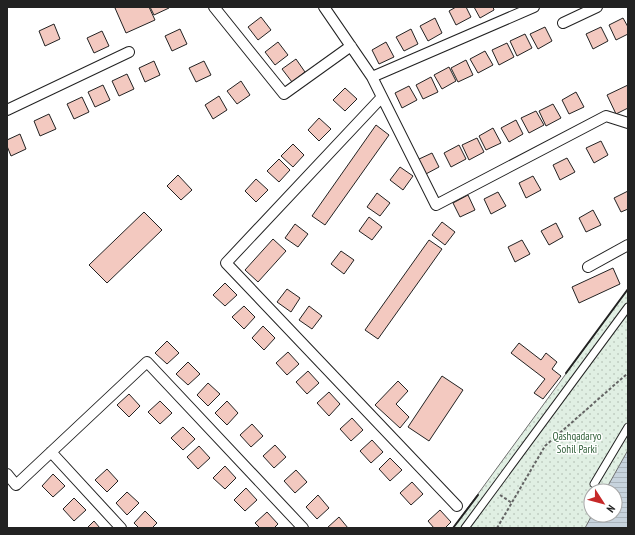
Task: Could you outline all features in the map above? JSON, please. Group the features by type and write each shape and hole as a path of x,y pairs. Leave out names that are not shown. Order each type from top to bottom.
{"street":[{"path":"214,7 284,94 351,46"},
{"path":"324,7 372,77 436,205 606,116 627,124"},
{"path":"372,77 534,7"},
{"path":"563,23 597,7"},
{"path":"7,110 129,52"},
{"path":"382,97 226,263 457,506"},
{"path":"588,267 628,245"},
{"path":"465,528 628,307"},
{"path":"7,474 16,485 147,362 302,528"},
{"path":"595,483 628,427"},
{"path":"51,452 121,528"}],"path":[{"path":"497,528 545,446 628,373"},
{"path":"493,490 512,503"}],"green space":[{"name":"Qashqadaryo Sohil Parki","path":"628,289 628,528 453,528"}],"shaded area":[{"path":"628,450 628,528 585,528 588,523 623,523 623,483 609,483"}],"building":[{"path":"149,7 155,20 126,33 115,8"},
{"path":"150,7 169,7 169,8 154,15"},
{"path":"456,7 466,7 471,17 456,25 449,11"},
{"path":"474,7 493,7 494,10 480,18"},
{"path":"261,17 271,30 258,40 248,27"},
{"path":"435,18 442,33 428,41 420,26"},
{"path":"623,18 628,27 628,34 616,40 609,25"},
{"path":"54,24 60,39 45,46 39,31"},
{"path":"545,27 552,41 538,49 530,34"},
{"path":"601,27 608,41 593,49 586,34"},
{"path":"180,29 187,44 172,51 165,36"},
{"path":"411,29 418,44 404,51 396,37"},
{"path":"102,31 109,46 94,53 87,38"},
{"path":"525,34 532,48 517,56 510,41"},
{"path":"278,42 288,55 275,65 265,52"},
{"path":"386,42 394,57 379,64 372,50"},
{"path":"507,43 514,57 499,65 492,50"},
{"path":"485,51 493,65 478,73 470,59"},
{"path":"296,59 305,72 292,82 282,69"},
{"path":"466,60 473,75 458,82 451,68"},
{"path":"154,61 160,75 145,82 139,68"},
{"path":"204,61 211,75 196,82 189,68"},
{"path":"449,67 456,81 442,89 434,75"},
{"path":"127,74 134,89 119,96 112,81"},
{"path":"431,77 438,92 423,99 416,85"},
{"path":"241,81 250,95 237,104 227,91"},
{"path":"103,85 110,100 95,107 88,92"},
{"path":"628,85 628,108 616,114 607,95"},
{"path":"409,86 417,100 402,108 395,93"},
{"path":"345,88 357,99 345,111 333,100"},
{"path":"576,92 584,107 569,114 562,100"},
{"path":"219,96 227,110 213,119 205,105"},
{"path":"82,97 89,112 74,119 67,104"},
{"path":"553,104 561,118 546,126 539,111"},
{"path":"536,111 544,125 529,133 521,118"},
{"path":"49,114 56,129 40,136 34,121"},
{"path":"319,118 331,129 319,141 308,130"},
{"path":"516,120 523,134 509,142 501,128"},
{"path":"376,125 389,135 325,225 312,216"},
{"path":"493,128 501,143 486,150 479,136"},
{"path":"20,134 26,149 11,156 7,146 7,140"},
{"path":"477,138 484,152 469,160 462,145"},
{"path":"601,141 608,155 594,163 586,148"},
{"path":"293,144 304,155 293,167 281,156"},
{"path":"459,145 466,159 451,167 444,153"},
{"path":"432,153 439,167 424,175 417,160"},
{"path":"567,158 575,172 560,180 553,165"},
{"path":"279,159 290,170 279,182 267,171"},
{"path":"400,167 413,176 403,190 390,180"},
{"path":"178,175 192,190 181,200 167,186"},
{"path":"533,176 541,190 526,198 519,183"},
{"path":"256,179 268,190 256,202 245,191"},
{"path":"628,191 628,209 621,212 614,198"},
{"path":"498,192 506,206 491,214 484,199"},
{"path":"377,193 390,203 380,216 367,207"},
{"path":"468,195 475,210 460,217 453,203"},
{"path":"593,210 601,225 586,232 579,218"},
{"path":"144,212 162,230 107,283 89,265"},
{"path":"369,217 382,227 372,240 359,231"},
{"path":"442,222 455,232 445,245 432,235"},
{"path":"556,223 563,237 549,245 541,231"},
{"path":"295,224 308,234 298,247 285,238"},
{"path":"273,239 286,251 258,282 245,270"},
{"path":"429,240 442,249 378,339 365,330"},
{"path":"522,240 530,254 515,262 508,247"},
{"path":"341,251 354,260 344,274 331,264"},
{"path":"613,268 620,284 579,303 572,287"},
{"path":"225,283 237,295 225,306 213,295"},
{"path":"287,289 300,298 291,312 277,302"},
{"path":"244,306 255,317 244,329 232,317"},
{"path":"309,306 322,316 312,329 299,320"},
{"path":"263,326 275,338 264,350 252,338"},
{"path":"167,341 179,353 167,364 155,353"},
{"path":"519,343 541,360 546,353 557,362 552,369 561,376 543,399 534,393 545,379 511,353"},
{"path":"288,352 299,364 287,375 276,363"},
{"path":"188,362 200,374 188,385 176,374"},
{"path":"308,371 319,383 307,394 296,382"},
{"path":"442,376 463,390 429,441 408,427"},
{"path":"398,381 408,391 396,404 409,417 400,428 375,405"},
{"path":"208,383 220,394 208,406 197,395"},
{"path":"329,392 340,404 329,416 317,403"},
{"path":"129,394 140,406 129,417 117,405"},
{"path":"160,401 172,413 160,424 148,412"},
{"path":"227,401 238,413 227,425 215,413"},
{"path":"352,418 363,430 351,441 340,429"},
{"path":"252,424 263,436 251,447 240,435"},
{"path":"183,427 195,439 183,450 171,438"},
{"path":"372,440 383,452 371,463 360,451"},
{"path":"275,445 286,457 274,468 263,456"},
{"path":"199,446 210,458 198,469 187,457"},
{"path":"390,458 402,470 390,481 379,469"},
{"path":"225,466 236,478 225,489 213,478"},
{"path":"107,469 118,481 107,492 95,480"},
{"path":"296,470 307,482 295,493 284,481"},
{"path":"53,474 65,486 53,497 42,486"},
{"path":"412,482 423,494 411,505 400,493"},
{"path":"246,488 257,500 245,511 234,500"},
{"path":"127,492 139,503 127,515 116,503"},
{"path":"318,495 329,508 317,519 306,507"},
{"path":"74,498 86,510 74,521 63,509"},
{"path":"440,510 451,522 445,528 434,528 428,521"},
{"path":"145,511 157,523 152,528 139,528 134,523"},
{"path":"267,512 278,524 274,528 260,528 255,523"},
{"path":"339,517 348,528 327,528"},
{"path":"94,521 100,528 87,528"}],"wall":[{"path":"566,373 628,289"},
{"path":"453,528 478,495"}]}
